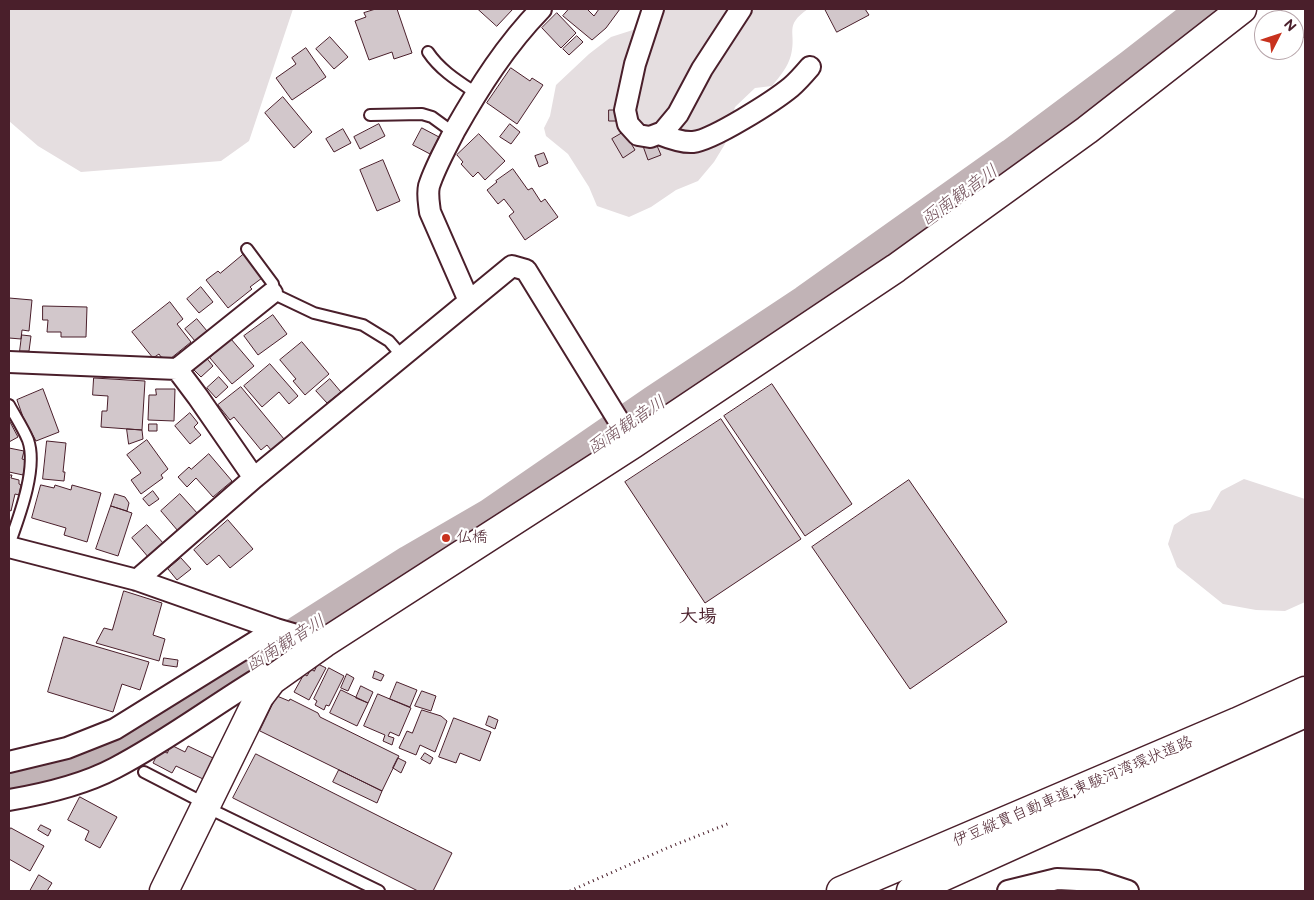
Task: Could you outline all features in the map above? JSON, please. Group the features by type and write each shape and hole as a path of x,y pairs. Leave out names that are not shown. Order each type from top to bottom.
{"main road":[{"path":"164,891 259,697 272,680 324,643 633,444 896,268 1087,130 1242,9"},
{"name":"伊豆縦貫自動車道;東駿河湾環状道路","path":"844,890 1305,691"},
{"name":"伊豆縦貫自動車道;東駿河湾環状道路","path":"911,891 1305,714"}],"street":[{"path":"469,301 430,212 428,198 430,186 445,149 476,93 508,47 541,9"},
{"path":"653,9 636,64 626,110 628,124 638,135 650,138 663,132 678,114 702,69 741,9"},
{"path":"1292,9 1305,26"},
{"path":"659,134 668,138 691,142 703,140 742,119 790,87 810,67"},
{"path":"137,580 254,478 512,266 526,270 633,444"},
{"path":"9,362 176,369 272,293"},
{"path":"176,369 198,397 254,478"},
{"path":"9,546 137,580 276,629 324,643"},
{"path":"9,762 67,748 115,729 276,629"},
{"path":"9,800 73,785 114,769 194,721 264,674 272,680"},
{"path":"1008,891 1057,879 1098,881 1128,891"}],"lane":[{"path":"428,52 435,63 476,93"},
{"path":"370,114 422,114 432,117 454,133"},
{"path":"247,249 269,277 274,289 272,293 314,313 363,324 389,341 402,356"},
{"path":"9,406 28,440 31,454 30,480 9,546"},
{"path":"144,772 206,806 379,891"}],"path":[{"path":"570,891 667,848 730,823"}],"shaded area":[{"path":"9,9 293,9 249,141 221,161 81,172 38,146 9,121"},
{"path":"653,9 808,9 800,15 793,25 791,55 788,64 772,86 755,88 735,107 725,144 714,162 698,181 676,190 651,207 629,217 597,206 589,187 568,154 546,136 544,128 550,116 556,85 589,54 611,37 636,29"},
{"path":"1244,479 1305,499 1305,602 1285,611 1256,610 1223,604 1177,567 1168,544 1174,525 1191,514 1210,510 1221,491"}],"building":[{"path":"376,9 397,9 412,53 394,59 392,52 369,60 355,21 366,17 364,13"},
{"path":"478,9 513,9 497,26"},
{"path":"569,9 587,9 594,16 599,9 620,9 606,28 592,40 563,16"},
{"path":"825,9 865,9 869,15 837,32"},
{"path":"557,13 576,33 561,48 542,28"},
{"path":"577,36 583,42 569,55 563,49"},
{"path":"330,37 348,57 334,69 316,49"},
{"path":"306,48 326,77 292,100 276,78 296,64 292,58"},
{"path":"511,68 530,81 532,78 543,85 517,124 487,103"},
{"path":"283,97 312,132 294,148 265,113"},
{"path":"609,110 616,110 616,121 609,121"},
{"path":"379,124 385,136 360,149 354,137"},
{"path":"510,124 520,132 511,144 500,137"},
{"path":"422,128 439,137 430,154 413,145"},
{"path":"343,129 351,143 334,152 326,139"},
{"path":"624,132 635,150 623,158 612,139"},
{"path":"479,134 505,161 485,180 478,172 473,177 461,164 463,162 457,155"},
{"path":"655,141 661,155 648,160 643,146"},
{"path":"544,153 548,163 539,167 535,156"},
{"path":"383,160 400,201 377,211 360,170"},
{"path":"513,169 528,190 532,188 541,202 545,199 558,217 525,240 509,216 514,212 504,199 498,204 487,190"},
{"path":"244,254 262,278 250,287 252,289 228,308 206,280 218,271 220,273"},
{"path":"201,287 213,302 199,313 187,299"},
{"path":"9,298 32,300 29,331 22,330 21,339 9,338"},
{"path":"170,302 183,319 177,324 191,342 170,359 161,357 159,354 153,358 132,332"},
{"path":"43,306 87,307 86,337 61,337 61,332 47,332 48,320 43,320"},
{"path":"273,315 287,334 258,355 244,336"},
{"path":"197,319 207,331 195,341 185,329"},
{"path":"22,335 31,336 29,351 20,351"},
{"path":"231,339 254,366 232,384 210,358"},
{"path":"302,342 329,374 305,395 293,381 296,379 280,360"},
{"path":"205,356 213,366 201,377 192,368"},
{"path":"270,364 298,396 289,404 279,392 262,407 244,386"},
{"path":"219,377 228,387 216,398 207,388"},
{"path":"94,378 145,381 142,430 101,427 102,411 107,411 108,396 93,395"},
{"path":"330,379 341,392 327,403 316,391"},
{"path":"772,384 852,504 805,536 724,416"},
{"path":"241,387 284,439 271,450 267,445 261,450 234,417 230,420 218,405"},
{"path":"43,389 59,432 36,441 23,417 17,400"},
{"path":"156,389 175,389 174,421 148,420 149,395 156,395"},
{"path":"190,413 198,423 194,427 201,435 190,444 175,426"},
{"path":"721,419 801,539 705,603 625,482"},
{"path":"9,423 18,437 9,442"},
{"path":"149,424 157,424 157,431 149,431"},
{"path":"127,429 142,430 143,439 129,444"},
{"path":"147,440 168,469 161,475 163,478 141,494 131,480 141,473 127,455"},
{"path":"47,441 66,443 64,481 43,479"},
{"path":"9,448 24,451 22,459 26,460 23,475 9,472"},
{"path":"209,454 232,481 213,497 196,478 187,487 178,477"},
{"path":"9,475 12,475 11,478 19,480 21,485 19,495 15,494 11,511 9,510"},
{"path":"909,480 1007,622 910,689 812,547"},
{"path":"41,485 54,488 55,485 71,490 72,485 101,493 87,542 64,535 66,528 32,518"},
{"path":"153,491 159,499 149,506 143,499"},
{"path":"115,494 125,497 129,503 127,511 111,506"},
{"path":"180,494 198,514 178,531 161,511"},
{"path":"111,506 132,513 118,556 96,549"},
{"path":"228,520 253,549 230,568 219,555 207,565 194,550"},
{"path":"147,525 164,544 149,558 132,538"},
{"path":"181,558 191,569 177,580 168,569"},
{"path":"124,591 162,603 153,635 165,639 159,661 96,643 104,628 112,630"},
{"path":"64,637 149,662 140,690 122,684 113,712 48,692"},
{"path":"164,658 178,660 177,667 163,665"},
{"path":"318,664 326,668 309,700 294,692 304,674 307,676 311,669 314,671"},
{"path":"329,668 344,676 329,706 326,705 324,710 315,705 317,701 314,699"},
{"path":"375,671 384,675 381,681 373,678"},
{"path":"347,674 354,678 348,691 341,688"},
{"path":"397,682 417,690 410,707 390,699"},
{"path":"361,686 373,692 368,703 356,698"},
{"path":"341,690 368,703 357,726 330,713"},
{"path":"422,691 436,696 431,711 415,706"},
{"path":"378,694 411,708 399,736 390,732 388,736 394,738 392,745 383,741 385,735 364,726"},
{"path":"277,696 289,701 290,699 318,713 320,717 399,756 382,791 260,731"},
{"path":"422,710 441,716 447,721 435,752 420,745 416,755 399,748 407,731 412,733"},
{"path":"489,716 498,720 495,729 486,725"},
{"path":"454,718 491,732 480,761 460,753 456,763 439,757"},
{"path":"171,745 185,752 188,746 213,758 203,779 176,766 172,773 153,763 160,749 167,753"},
{"path":"425,753 433,758 430,764 421,759"},
{"path":"256,754 452,853 433,891 418,891 233,798"},
{"path":"398,758 406,762 401,773 393,768"},
{"path":"339,770 382,791 377,803 333,782"},
{"path":"80,797 117,817 100,848 85,840 89,831 68,820"},
{"path":"41,825 51,830 48,836 38,830"},
{"path":"11,828 44,846 30,871 9,859 9,831"},
{"path":"39,875 52,883 47,891 30,891"}],"waterway":[{"name":"函南観音川","path":"9,780 50,771 131,742 411,564 492,517 656,404 807,304 1014,157 1209,9"}],"place":[{"name":"仏橋","path":"446,538"}],"district":[{"name":"大場","path":"698,617"}]}
